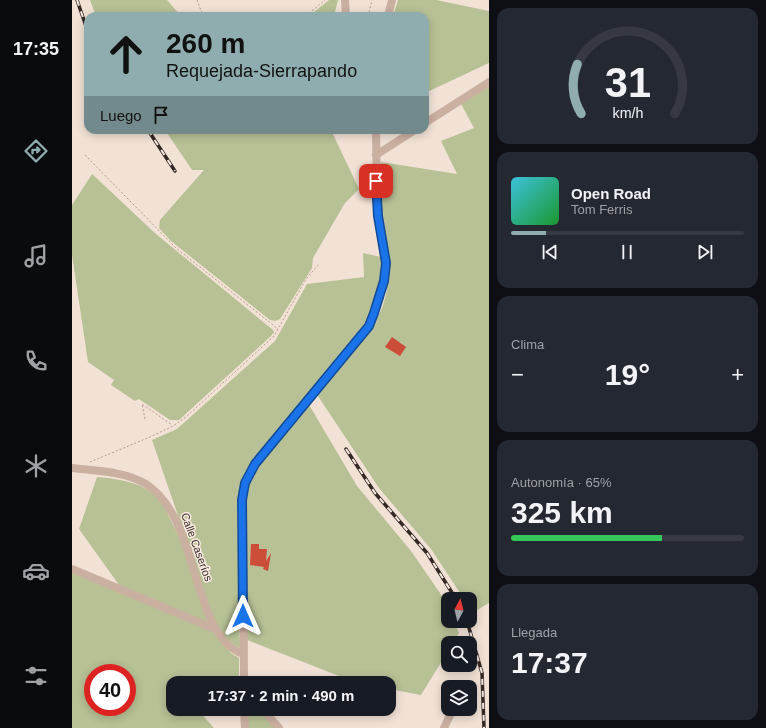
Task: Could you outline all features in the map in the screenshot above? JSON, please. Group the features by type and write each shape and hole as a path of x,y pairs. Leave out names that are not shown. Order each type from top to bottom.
{"street":[{"path":"345,0 346,12"},
{"path":"389,12 392,0"},
{"path":"429,120 489,82"},
{"path":"244,676 242,500 245,483 255,464 369,326 380,298 386,263 376,200 376,134"},
{"path":"376,155 409,134"},
{"name":"Calle Caseríos","path":"73,468 132,478 152,489 165,502 176,519 215,629 231,647 244,654"},
{"name":"Calle Caseríos","path":"72,569 215,629"},
{"path":"244,716 245,728"},
{"path":"268,716 279,728"},
{"path":"444,728 450,716"}],"path":[{"path":"197,0 202,12"},
{"path":"311,12 325,0"},
{"path":"369,12 372,0"},
{"path":"85,155 176,248 278,329"},
{"path":"88,463 173,426 186,417 274,336 306,279 319,264"},
{"path":"145,419 142,404 173,426"}],"green space":[{"path":"90,0 167,0 178,12 94,12"},
{"path":"329,0 338,0 335,12 314,12"},
{"path":"398,0 436,0 489,11 489,63 429,91 429,12 394,12"},
{"path":"489,85 489,603 477,610 477,592 459,592 431,549 379,488 316,393 362,340 382,308 388,278 388,263 380,201 379,177 381,162 457,174 441,141 474,128 460,102"},
{"path":"168,134 333,134 359,189 345,203 313,258 312,268 280,319 275,321 270,320 171,241 159,228 160,220 204,170 192,170"},
{"path":"92,174 156,234 274,332 179,420 170,420 139,399 135,401 111,385 114,380 88,362 72,255 72,205"},
{"path":"363,253 381,257 378,288 369,318 251,462 242,480 237,513 240,648 226,637 215,623 152,440 177,429 275,341 307,284 364,277"},
{"path":"308,403 357,486 411,551 440,593 441,628 456,628 459,633 457,636 441,636 441,662 421,695 396,690 396,676 339,676 247,640 246,495 253,471"},
{"path":"97,477 123,480 140,486 155,495 161,501 181,542 208,623 119,585 79,529"},
{"path":"72,573 211,630 231,653 239,658 239,676 166,676 166,716 203,716 214,728 72,728"},
{"path":"248,716 265,716 276,728 248,728"}],"building":[{"path":"392,337 406,347 400,356 385,347"},
{"path":"251,544 259,544 259,549 267,549 266,561 271,553 268,571 263,569 264,567 250,565"}],"railway":[{"path":"77,0 84,20"},
{"path":"151,134 175,171"},
{"path":"346,449 375,493 427,553 452,592"},
{"path":"469,628 482,673 484,728"}],"route":[{"path":"243,616 242,500 243,490 248,475 306,400 369,326 380,298 386,263 376,200 376,181"}]}
